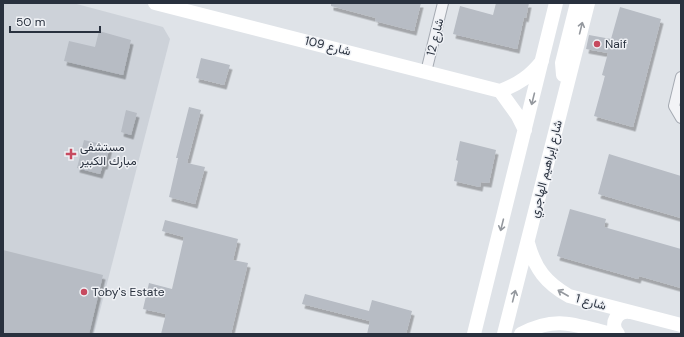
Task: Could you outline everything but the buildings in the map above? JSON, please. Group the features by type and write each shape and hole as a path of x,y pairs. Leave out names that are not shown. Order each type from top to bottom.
{"street":[{"name":"شارع 109","path":"155,3 500,91"},
{"name":"شارع 12","path":"426,72 444,3"},
{"path":"474,334 556,3"},
{"path":"565,93 562,63 577,3"},
{"name":"شارع إبراهيم الهاجري","path":"504,334 588,3"},
{"path":"525,130 518,116 500,91 516,85 531,75 542,61"},
{"path":"681,77 674,106 681,118"},
{"name":"شارع 1","path":"528,242 532,259 541,275 554,287 569,296 681,325"},
{"path":"618,334 614,326 615,318 622,312 631,312"},
{"path":"521,334 546,323 561,322 611,334"}],"shaded area":[{"name":"مستشفى مبارك الكبير","path":"3,3 73,3 163,27 170,39 94,334 3,334"}],"place":[{"name":"Naif","path":"597,44"},
{"name":"مستشفى مبارك الكبير","path":"71,154"},
{"name":"Toby's Estate","path":"84,292"}]}
